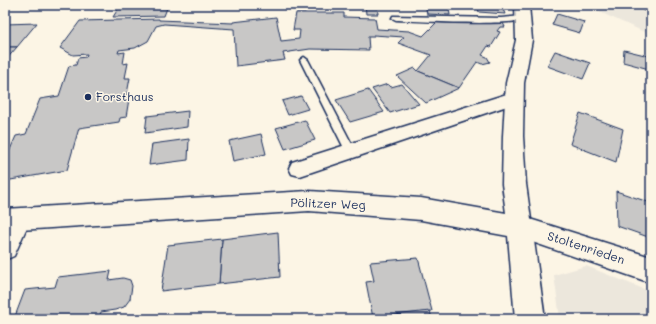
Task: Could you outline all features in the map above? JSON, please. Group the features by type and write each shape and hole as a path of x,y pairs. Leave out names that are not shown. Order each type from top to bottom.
{"main road":[{"path":"522,12 524,40 513,98 514,184 530,319"},
{"name":"Pölitzer Weg","path":"11,220 309,201 421,209 520,227"}],"street":[{"path":"300,168 513,98"},
{"path":"5,248 11,220"},
{"name":"Stoltenrieden","path":"520,227 651,270"}],"lane":[{"path":"396,18 501,20 522,12"},
{"path":"304,60 351,152"}],"shaded area":[{"path":"584,5 651,5 651,35"},
{"path":"586,266 651,292 651,319 560,319 554,275"}],"building":[{"path":"365,5 377,5 378,14 366,14"},
{"path":"477,5 501,5 505,14 479,12"},
{"path":"632,5 651,5 651,14"},
{"path":"167,8 164,16 113,17 118,9"},
{"path":"426,9 449,9 450,15 427,14"},
{"name":"Forsthaus","path":"296,13 344,13 344,17 375,18 377,29 409,31 423,36 439,20 502,21 505,27 500,27 497,31 500,32 491,47 488,46 482,55 487,57 490,62 482,64 477,62 459,88 418,71 431,55 398,43 404,37 373,35 373,37 368,37 369,50 310,49 283,53 285,60 236,66 234,29 164,24 156,26 148,41 135,48 119,50 118,53 125,52 123,64 128,63 125,78 130,78 126,99 129,99 126,117 120,118 119,122 79,128 67,170 5,181 5,161 16,136 26,134 40,99 59,96 69,66 76,65 78,58 86,57 87,54 73,55 60,48 80,21 159,19 233,23 276,17 281,41 299,39 300,30 293,30"},
{"path":"557,14 584,22 580,33 552,25"},
{"path":"37,23 17,47 5,47 5,24"},
{"path":"5,47 17,47 5,61"},
{"path":"624,50 649,56 649,69 623,62"},
{"path":"555,51 590,63 583,79 547,66"},
{"path":"415,68 418,71 459,88 426,103 397,76"},
{"path":"388,84 391,87 402,84 419,104 390,113 372,89"},
{"path":"368,90 384,112 350,122 336,100"},
{"path":"301,96 308,109 288,115 282,101"},
{"path":"188,111 187,127 145,133 147,116"},
{"path":"580,113 623,129 616,162 570,144"},
{"path":"305,120 315,140 285,149 276,128"},
{"path":"261,134 266,154 233,161 229,141"},
{"path":"189,139 188,160 149,165 152,144"},
{"path":"616,191 651,203 651,238 617,226"},
{"path":"278,232 280,277 219,284 222,239"},
{"path":"222,239 219,284 161,291 168,245"},
{"path":"418,258 432,311 373,318 366,282 374,281 370,262"},
{"path":"111,271 109,280 123,278 130,280 132,286 130,299 124,307 101,312 99,319 14,319 25,290 55,287 58,277"},
{"path":"430,311 432,319 376,319 376,317"}],"place":[{"name":"Forsthaus","path":"88,97"}]}
